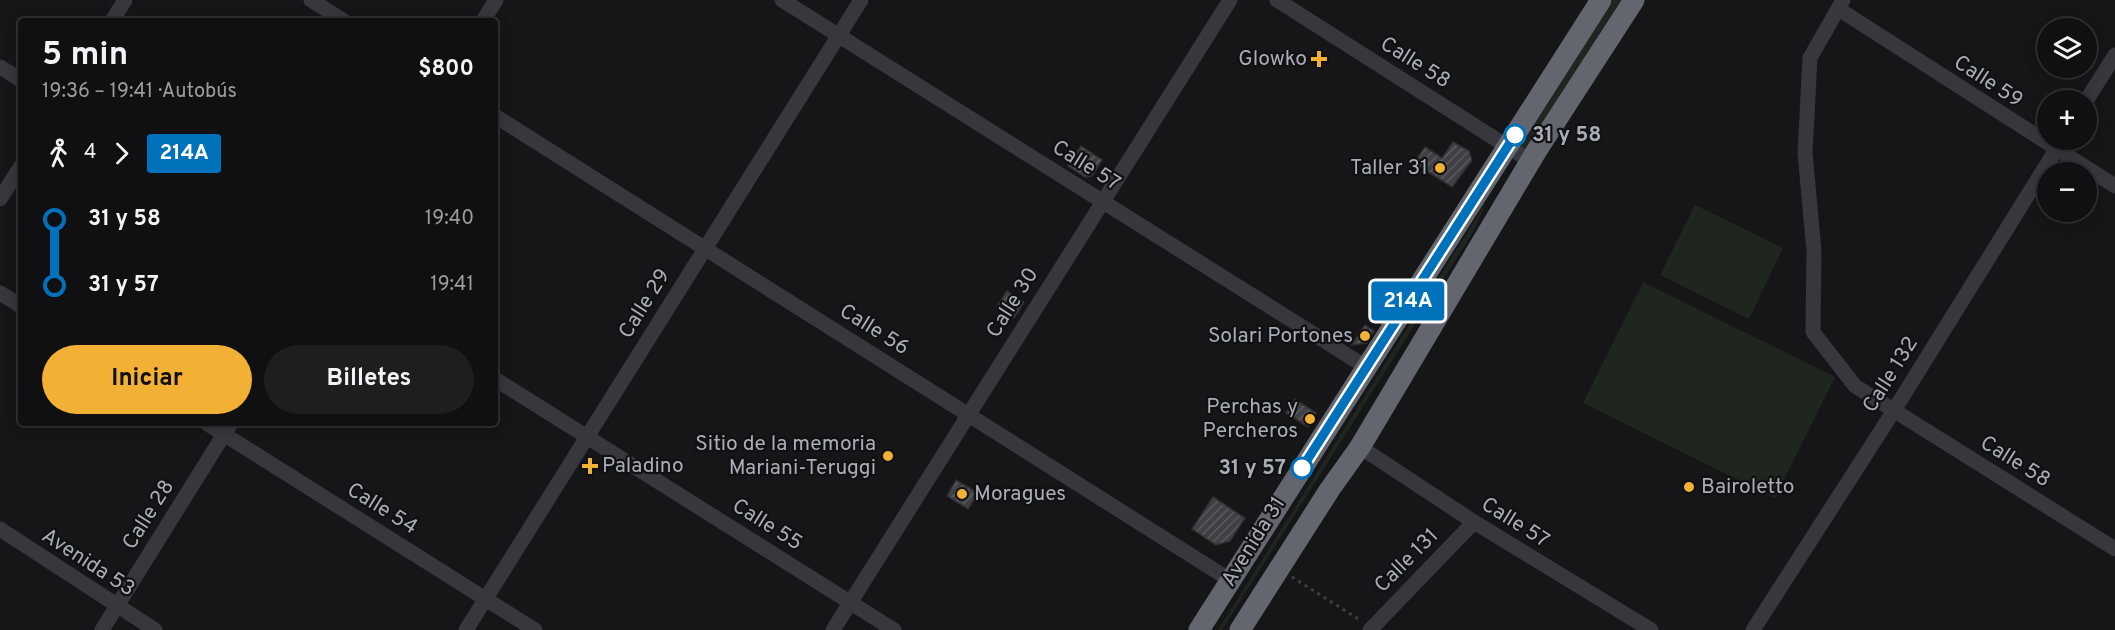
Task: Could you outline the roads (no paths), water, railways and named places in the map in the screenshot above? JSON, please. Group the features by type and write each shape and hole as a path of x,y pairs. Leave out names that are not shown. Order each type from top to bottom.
{"highway":[{"name":"Avenida 31","path":"1199,630 1601,0"},
{"name":"Avenida 31","path":"1240,630 1330,489 1360,447 1530,161 1634,0"}],"street":[{"path":"114,18 125,0"},
{"path":"311,0 339,18"},
{"path":"485,18 496,0"},
{"name":"Calle 57","path":"782,0 1366,368"},
{"name":"Calle 29","path":"466,630 861,0"},
{"name":"Calle 30","path":"833,630 1230,0"},
{"name":"Calle 58","path":"1277,0 1530,161"},
{"name":"Calle 58","path":"1841,5 1809,58 1805,153 1814,250 1813,332 1855,386 1893,412 2115,549"},
{"name":"Calle 59","path":"1841,5 2037,131"},
{"path":"2093,90 2115,55"},
{"path":"0,67 18,78"},
{"name":"Calle 56","path":"498,118 1230,580"},
{"name":"Calle 132","path":"1753,630 1893,412 2056,150"},
{"name":"Calle 59","path":"2066,150 2115,186"},
{"path":"0,199 18,171"},
{"path":"0,293 18,304"},
{"name":"Calle 55","path":"498,381 894,630"},
{"name":"Calle 54","path":"228,429 535,630"},
{"name":"Calle 28","path":"102,630 228,429"},
{"name":"Calle 57","path":"1360,447 1474,522 1651,630"},
{"name":"Calle 131","path":"1371,628 1474,522"},
{"name":"Avenida 53","path":"0,529 155,630"}],"place":[{"name":"Glowko","path":"1319,59"},
{"name":"31 y 58","path":"1515,135"},
{"name":"Taller 31","path":"1440,168"},
{"name":"Solari Portones","path":"1365,336"},
{"name":"Perchas y Percheros","path":"1310,419"},
{"name":"Sitio de la memoria Mariani-Teruggi","path":"888,456"},
{"name":"Paladino","path":"590,466"},
{"name":"31 y 57","path":"1302,468"},
{"name":"Bairoletto","path":"1689,487"},
{"name":"Moragues","path":"962,494"}]}
